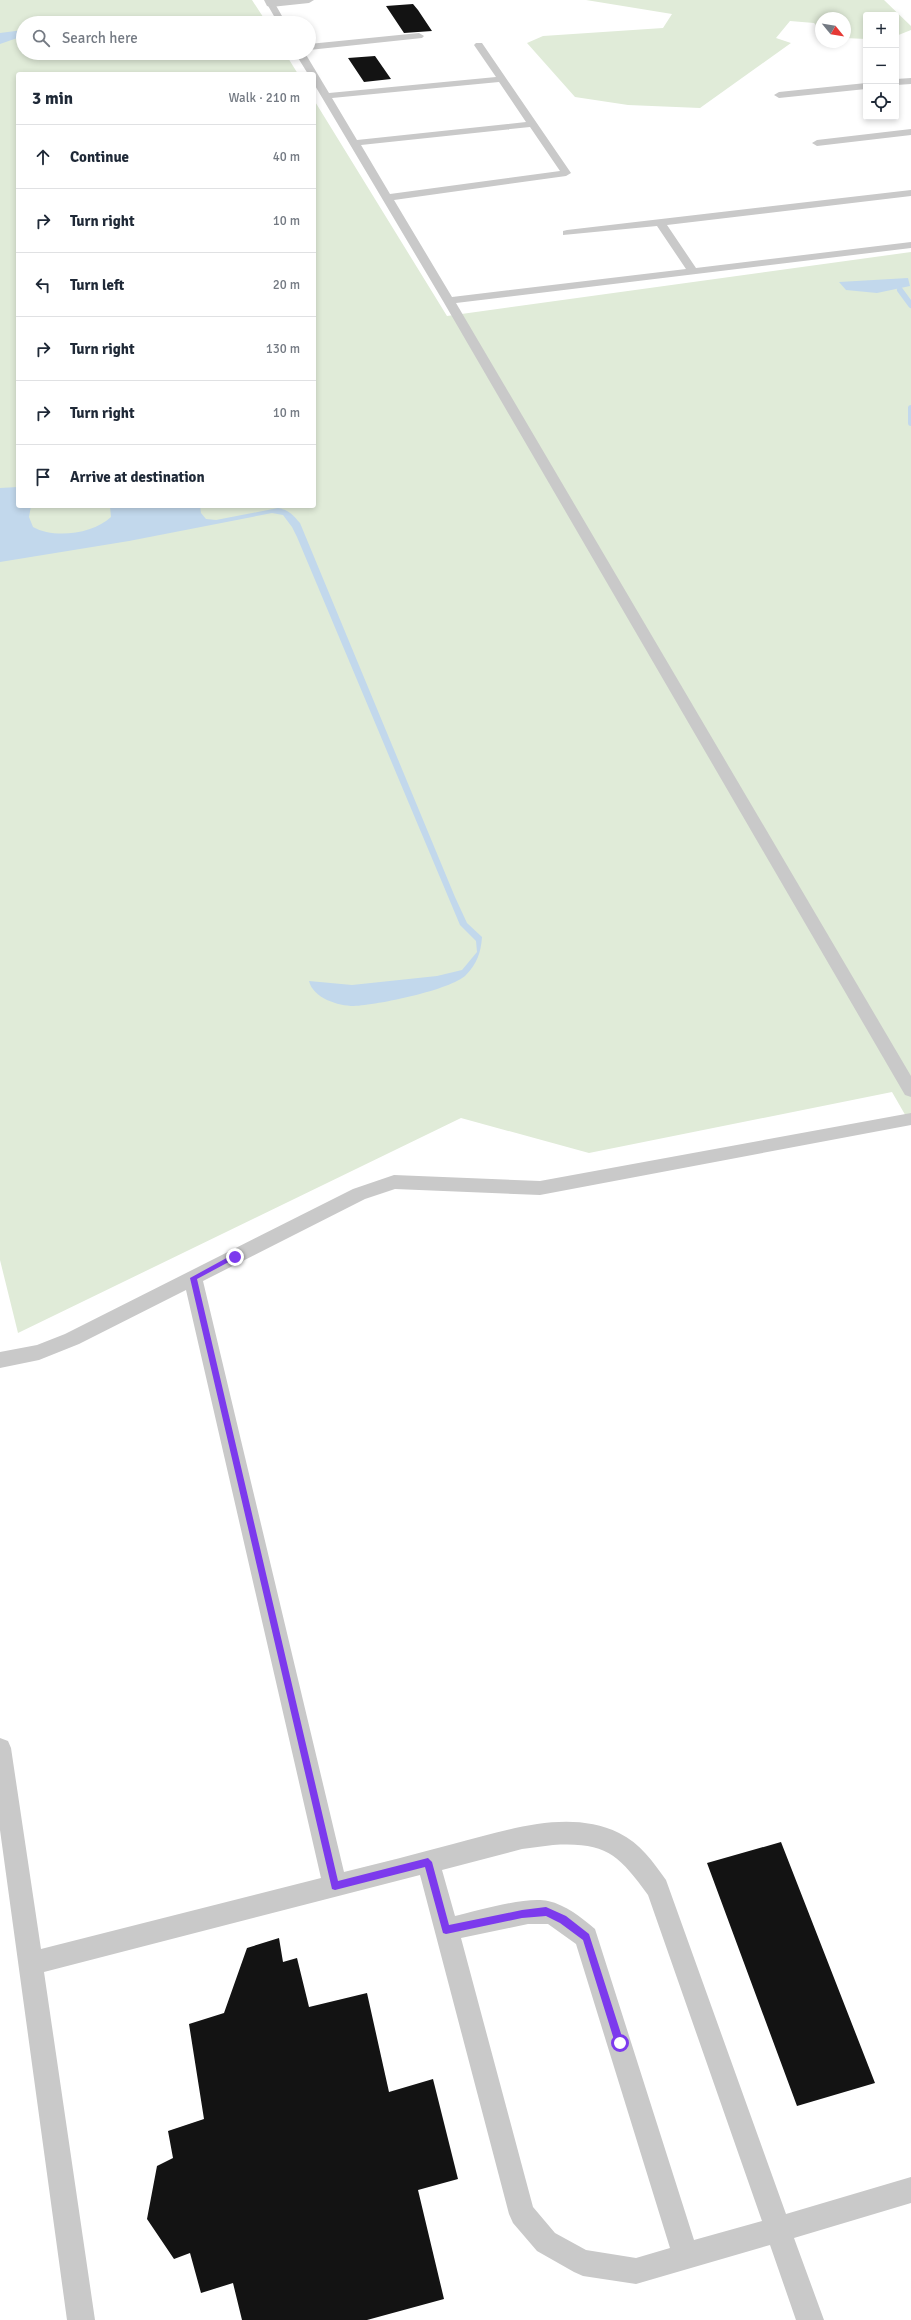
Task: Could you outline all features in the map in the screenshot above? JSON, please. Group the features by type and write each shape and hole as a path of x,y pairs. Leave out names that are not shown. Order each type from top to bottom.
{"street":[{"path":"270,2 308,0"}],"lane":[{"path":"270,2 278,16"},
{"path":"316,46 419,36"},
{"path":"387,198 566,173 479,45"},
{"path":"304,60 312,72"},
{"path":"316,78 449,301 911,1091"},
{"path":"326,96 502,79"},
{"path":"903,81 911,90"},
{"path":"779,95 863,86"},
{"path":"355,143 533,124"},
{"path":"817,143 911,132"},
{"path":"567,233 911,193"},
{"path":"660,222 693,271"},
{"path":"449,301 911,245"},
{"path":"0,1360 38,1352 72,1339 359,1194 394,1182 432,1182 504,1188 540,1188 911,1119"},
{"path":"193,1278 335,1886"},
{"path":"0,1748 29,1964 81,2320"},
{"path":"29,1964 522,1838 567,1831 593,1834 618,1844 637,1860 658,1888 810,2320"},
{"path":"428,1862 522,2214 546,2242 583,2263 636,2271 911,2190"},
{"path":"446,1930 522,1914 546,1912 563,1920 586,1937 686,2256"}],"green space":[{"path":"0,0 252,0 262,16 16,16 16,60 289,60 297,72 16,72 16,508 316,508 316,103 447,316 911,252 911,1125 892,1092 589,1153 461,1118 18,1333 0,1260"},
{"path":"586,0 884,0 896,12 863,12 863,39 851,38 851,12 815,12 815,24 790,21 776,38 791,43 700,108 628,105 575,97 527,43 543,36 663,28 672,14"},
{"path":"899,14 911,26 911,30 899,35"}],"water":[{"path":"16,31 16,38 0,44 0,33"},
{"path":"908,278 910,286 877,293 846,290 839,282"},
{"path":"16,487 16,508 31,508 29,517 33,527 52,533 73,533 94,527 111,517 110,508 200,508 201,513 206,519 216,520 278,508 290,513 300,523 455,897 467,923 482,937 478,958 466,975 458,981 413,996 379,1003 354,1006 334,1003 327,1000 315,992 311,987 309,981 352,985 437,976 462,970 477,952 476,941 460,925 297,537 283,515 272,513 129,541 0,562 0,488"}],"building":[{"path":"413,4 432,31 404,33 386,6"},
{"path":"375,56 391,79 364,82 348,58"},
{"path":"781,1842 875,2083 797,2106 707,1863"},
{"path":"279,1938 283,1962 297,1958 309,2007 367,1993 389,2092 433,2079 458,2179 418,2190 444,2299 367,2320 242,2320 233,2283 201,2293 190,2253 174,2259 147,2219 157,2166 173,2158 168,2131 204,2119 189,2024 224,2013 247,1948"}],"waterway":[{"path":"900,290 911,305"},
{"path":"911,408 911,423"}],"route":[{"path":"235,1257 193,1278 335,1886 428,1862 446,1930 522,1914 546,1912 563,1920 586,1937 620,2043"}]}
